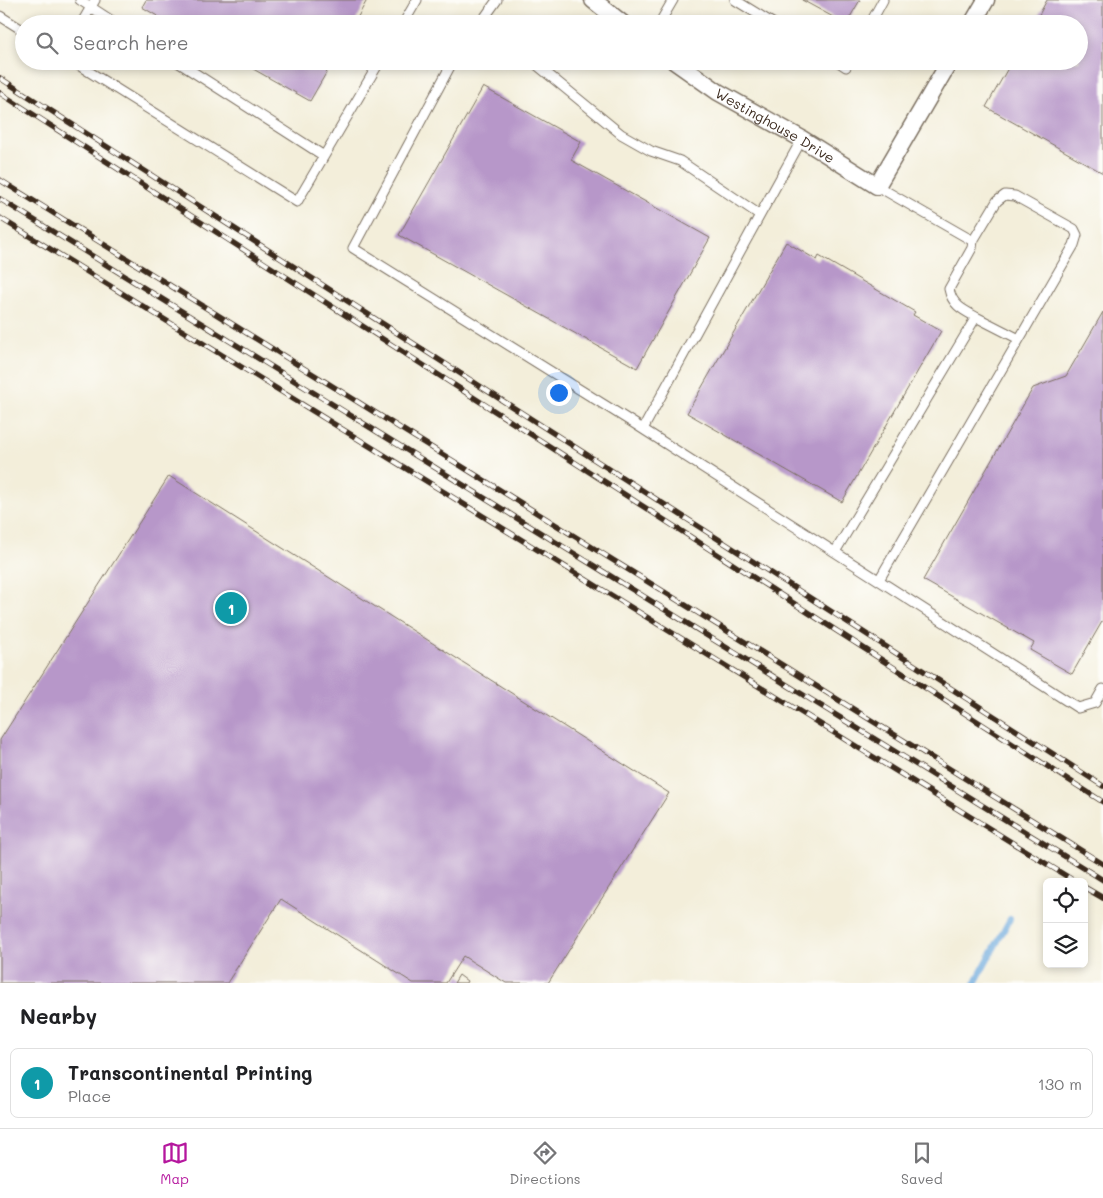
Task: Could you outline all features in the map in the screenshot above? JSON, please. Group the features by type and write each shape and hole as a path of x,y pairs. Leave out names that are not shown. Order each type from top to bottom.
{"street":[{"path":"593,0 612,15"},
{"path":"977,15 986,0"},
{"name":"Westinghouse Drive","path":"687,70 718,92 802,139 877,186"},
{"path":"877,186 945,70"}],"lane":[{"path":"80,0 93,4 106,15"},
{"path":"408,15 417,0"},
{"path":"487,15 497,0"},
{"path":"664,15 673,0"},
{"path":"735,0 759,15"},
{"path":"875,15 883,0"},
{"path":"86,15 93,4"},
{"path":"0,16 15,25"},
{"path":"86,70 297,202 375,70"},
{"path":"190,70 324,156"},
{"path":"448,70 353,248 643,429 1078,708 1095,702 1103,689"},
{"path":"543,70 621,134 651,151 680,161 760,216"},
{"path":"643,429 802,139"},
{"path":"877,186 973,240"},
{"path":"879,580 1074,245 1077,235 1074,228 1015,196 1005,195 997,200 973,240 972,248 949,290 951,297 960,309 1019,339"},
{"path":"836,552 976,317"}],"building":[{"path":"146,0 367,0 359,15 156,15 142,7"},
{"path":"802,0 860,0 851,15 830,15"},
{"path":"1047,0 1103,0 1103,173 986,107 1007,70 1088,70 1088,15 1039,15"},
{"path":"255,70 328,70 310,101"},
{"path":"483,87 581,142 571,160 710,238 637,368 399,235"},
{"path":"786,242 817,260 819,256 915,312 913,315 941,331 842,502 687,413"},
{"path":"1103,312 1103,620 1072,674 1030,650 1034,643 923,580 1033,388 1066,376"},
{"path":"169,476 669,793 548,983 506,983 463,956 446,983 413,983 281,899 227,983 0,983 0,740"},
{"path":"459,975 467,981 466,983 454,983"}],"waterway":[{"path":"975,983 1010,919"}],"railway":[{"path":"0,78 1103,786"},
{"path":"0,93 1103,802"},
{"path":"0,180 1103,864"},
{"path":"0,199 1103,880"},
{"path":"0,218 1070,878"},
{"path":"1088,889 1103,898"}],"place":[{"name":"Transcontinental Printing","path":"231,608"}]}
